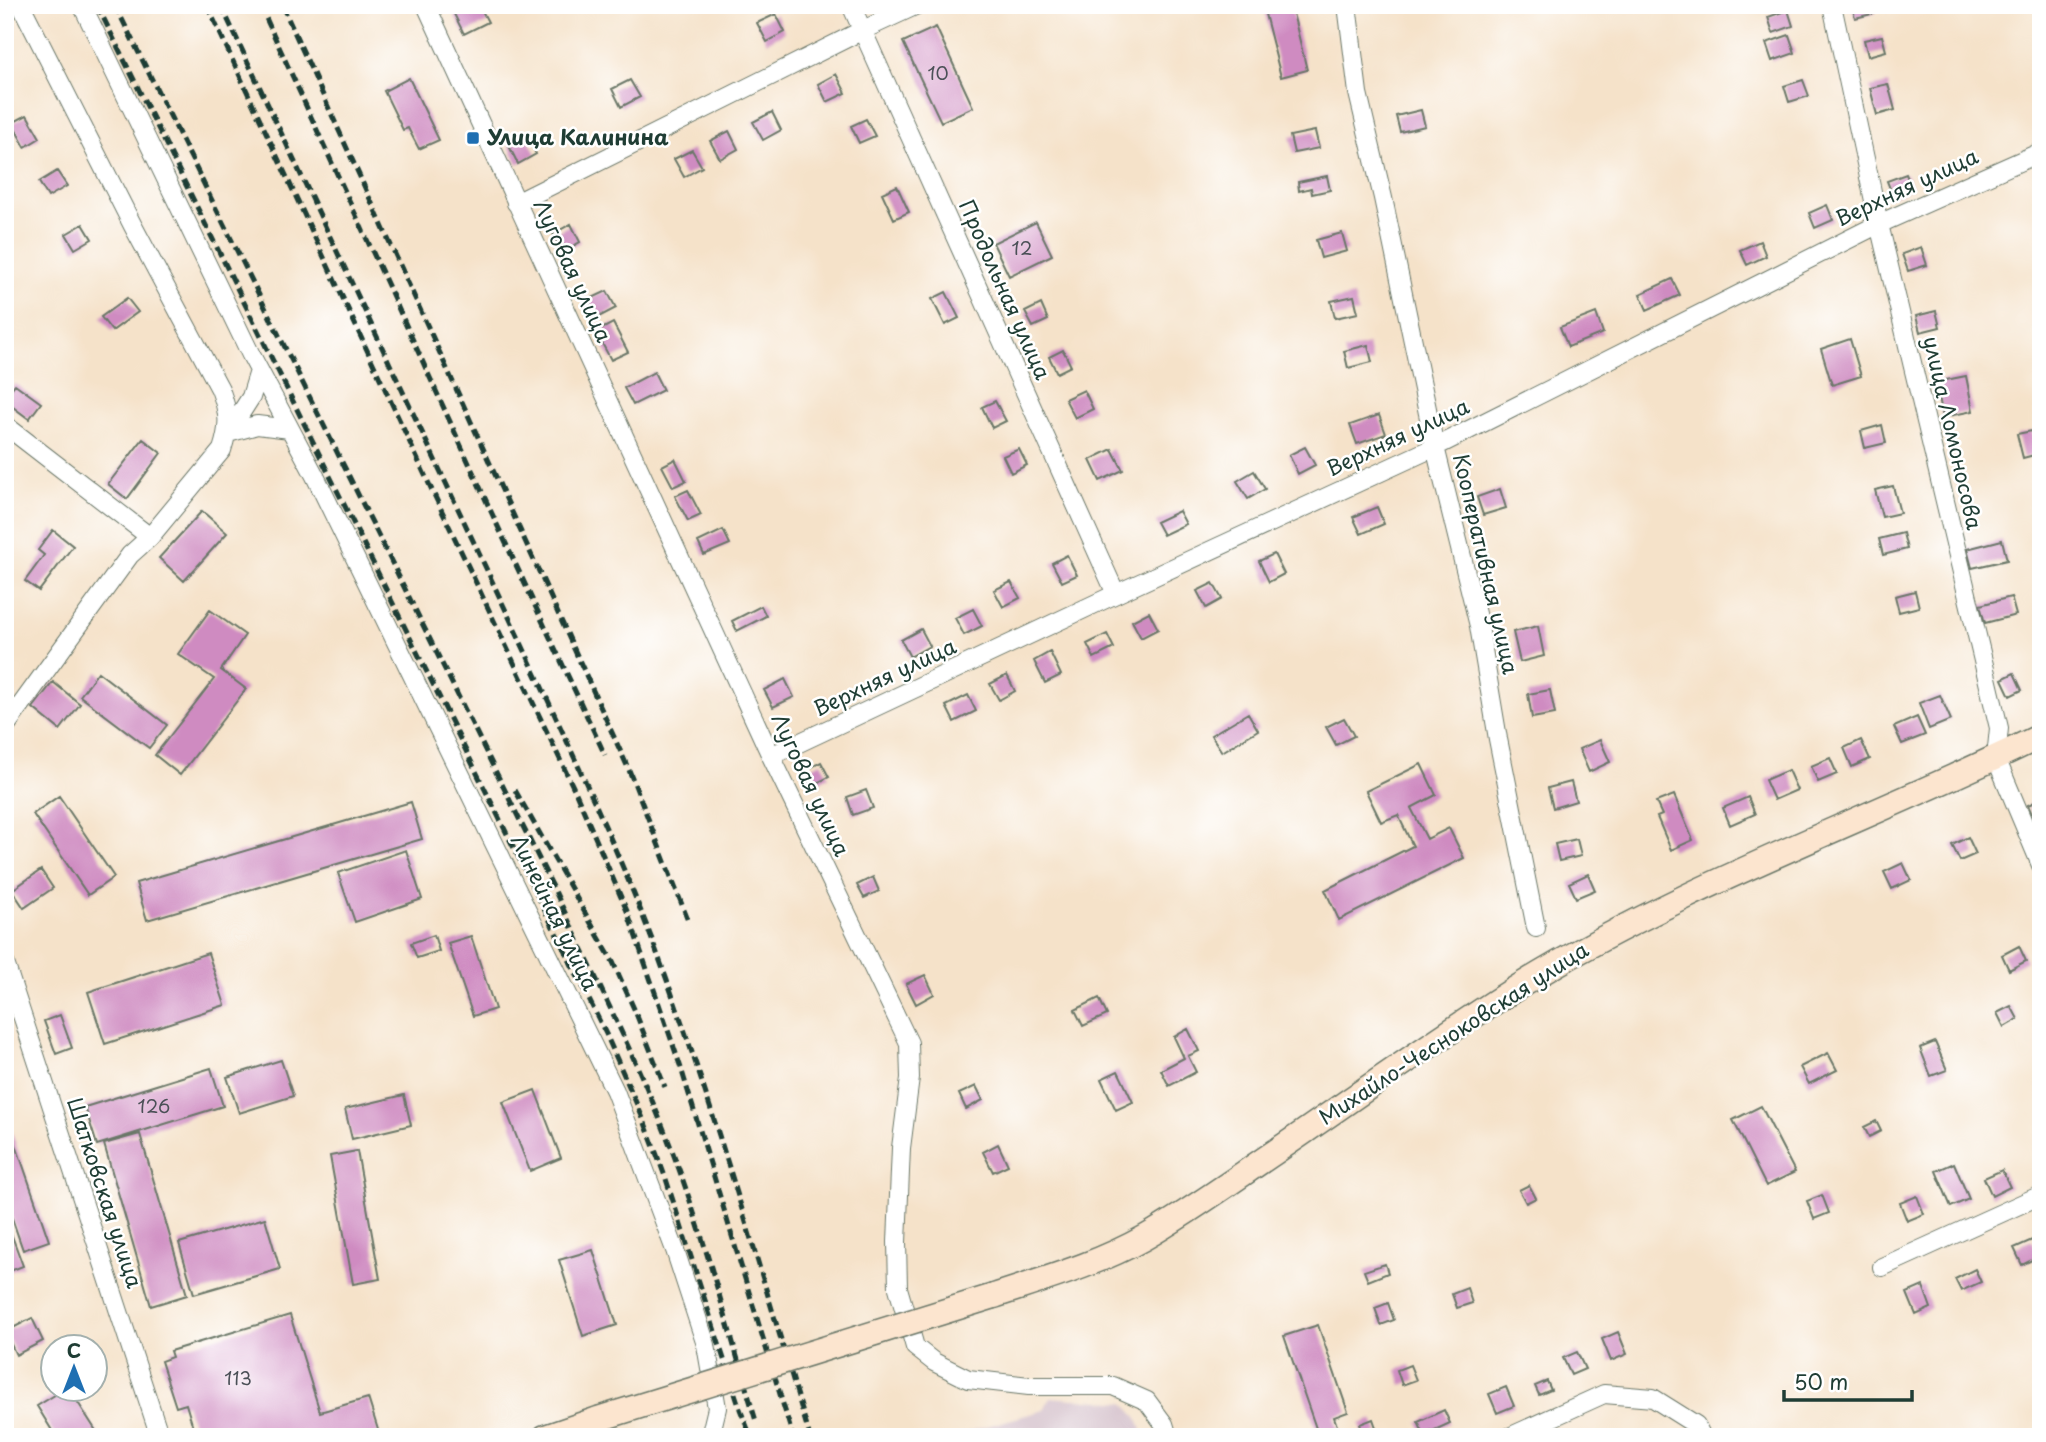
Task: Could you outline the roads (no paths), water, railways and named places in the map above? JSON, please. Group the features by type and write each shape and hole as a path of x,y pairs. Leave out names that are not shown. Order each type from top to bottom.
{"street":[{"path":"21,5 133,226 220,389 228,411 228,433"},
{"name":"Линейная улица","path":"82,5 259,371 316,476 615,1091 675,1250 706,1345 717,1408 709,1437"},
{"name":"Луговая улица","path":"426,5 771,757 909,1042 910,1077 901,1148 897,1242 898,1288 915,1347 934,1363 968,1379 1029,1385 1113,1385 1147,1401 1164,1424 1168,1437"},
{"name":"Продольная улица","path":"851,5 1116,594"},
{"path":"516,203 917,5"},
{"name":"Кооперативная улица","path":"1347,5 1358,93 1383,198 1435,447 1479,626 1498,739 1536,928"},
{"name":"улица Ломоносова","path":"1832,5 1879,224 1999,728 1996,758 2041,864"},
{"name":"Верхняя улица","path":"771,757 1435,447 1879,224 2041,152"},
{"path":"5,727 130,555 150,537 222,450 228,433 251,397 259,371"},
{"path":"5,425 150,537"},
{"path":"228,433 257,425 290,429"},
{"name":"Михайло-Чесноковская улица","path":"545,1437 994,1296 1078,1268 1143,1238 1239,1177 1460,1025 1601,939 1658,909 2041,736"},
{"name":"Шатковская улица","path":"5,963 160,1437"},
{"path":"1882,1267 2041,1195"},
{"path":"1509,1437 1604,1394 1653,1398 1696,1424 1702,1437"}],"railway":[{"path":"97,5 606,1034 666,1179 751,1437"},
{"path":"115,5 555,891 634,1058 686,1190 756,1421"},
{"path":"207,5 576,793 627,911 681,1068 793,1437"},
{"path":"221,5 540,683 632,890 701,1079 810,1437"},
{"path":"260,5 605,755"},
{"path":"282,5 629,770 688,920"},
{"path":"515,790 613,962 665,1087"}],"place":[{"name":"Улица Калинина","path":"473,138"}]}
